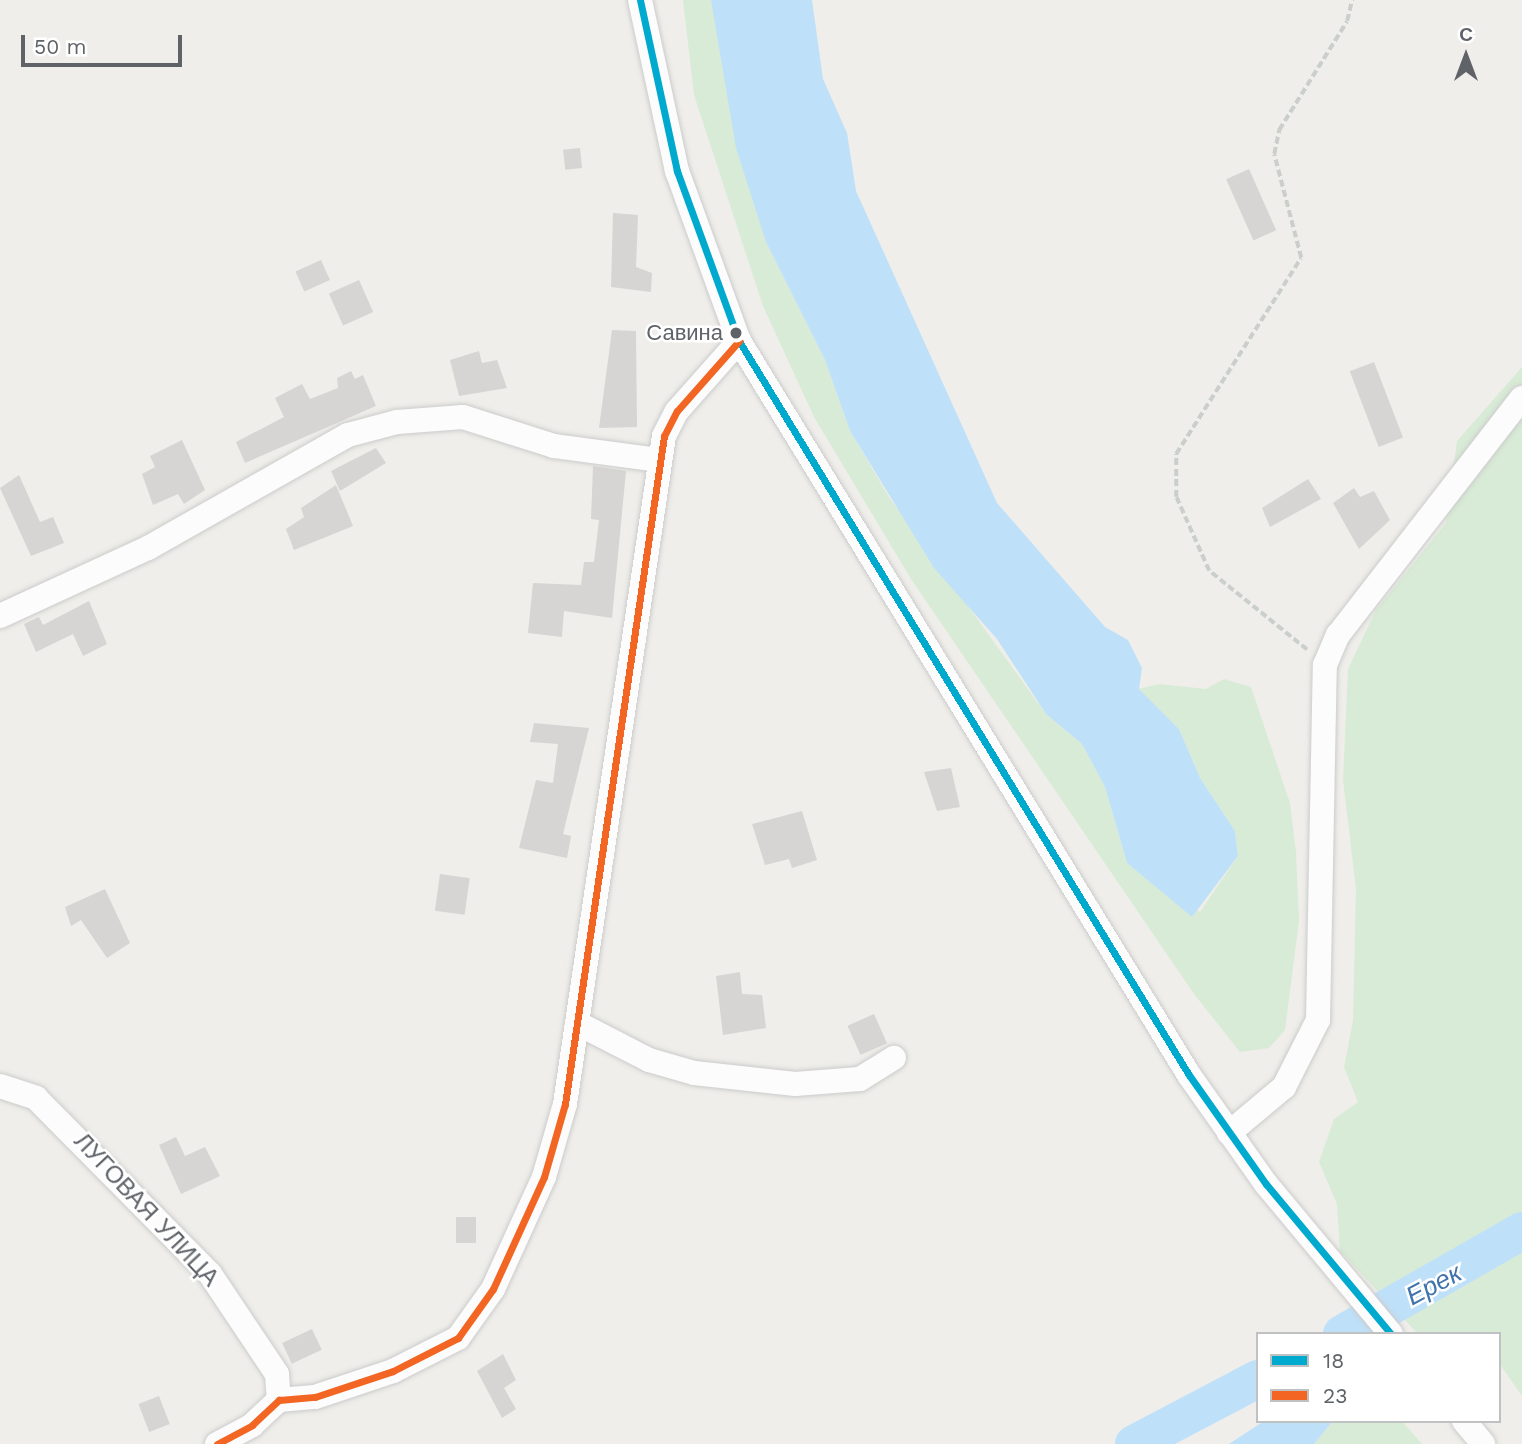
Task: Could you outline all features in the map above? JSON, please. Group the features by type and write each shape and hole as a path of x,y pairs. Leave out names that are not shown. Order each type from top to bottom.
{"street":[{"path":"640,0 677,171 739,341 832,502 1229,1133 1309,1239 1389,1332"},
{"path":"217,1444 252,1425 279,1400 315,1397 393,1371 458,1338 493,1289 544,1177 579,1024 659,460 677,411 739,341"},
{"path":"1229,1133 1284,1087 1318,1020 1325,665 1338,635 1522,398"},
{"path":"0,616 148,548 348,435 397,422 463,417 554,446 659,460"},
{"path":"579,1024 649,1060 745,1079 795,1084 860,1079 894,1058"},
{"name":"ЛУГОВАЯ УЛИЦА","path":"0,1086 36,1098 210,1274 277,1374 279,1400"},
{"path":"1466,1423 1483,1444"}],"path":[{"path":"1325,665 1209,571 1177,497 1177,454 1301,258 1274,154 1279,130 1347,21 1352,0"}],"green space":[{"path":"683,0 711,0 766,242 825,360 850,431 889,497 1046,714 1082,744 1105,787 1127,863 1200,912 1238,856 1235,831 1200,778 1179,729 1138,689 1159,684 1206,689 1224,679 1251,687 1290,803 1296,852 1299,921 1285,1030 1269,1048 1240,1052 1194,994 911,579 814,417 763,306 694,95"},
{"path":"1522,367 1522,1396 1501,1366 1501,1332 1416,1332 1340,1251 1337,1204 1319,1162 1334,1119 1358,1102 1344,1067 1353,1021 1356,889 1343,780 1348,669 1376,610 1446,523 1457,441"},
{"path":"1331,1423 1404,1423 1422,1444 1314,1444"}],"water":[{"path":"711,0 812,0 823,79 847,133 856,191 997,503 1105,627 1128,640 1142,668 1139,689 1179,729 1200,778 1235,831 1238,856 1192,917 1127,863 1105,787 1082,744 1046,714 997,639 934,568 850,431 825,360 766,242 736,148"},
{"path":"1261,1423 1331,1423 1314,1444 1229,1444"}],"building":[{"path":"580,148 582,168 565,170 563,150"},
{"path":"1249,169 1276,230 1253,240 1226,179"},
{"path":"613,213 638,215 636,267 652,273 651,292 611,287"},
{"path":"321,260 330,280 304,291 295,271"},
{"path":"359,280 373,312 343,325 329,293"},
{"path":"612,330 636,331 637,427 599,428"},
{"path":"479,351 482,363 497,360 507,388 459,396 450,360"},
{"path":"1374,362 1403,438 1379,447 1350,371"},
{"path":"351,371 355,379 363,375 376,406 245,463 236,442 284,417 275,398 302,384 310,399 338,388 337,378"},
{"path":"182,440 205,490 184,504 178,494 153,505 142,474 155,467 150,456"},
{"path":"376,448 386,463 340,491 331,471"},
{"path":"593,466 626,471 612,618 564,611 562,637 528,633 533,583 581,585 584,562 594,562 599,520 591,519"},
{"path":"19,475 40,522 53,517 64,543 31,556 0,488"},
{"path":"1308,479 1321,499 1270,527 1262,508"},
{"path":"336,485 353,526 294,550 286,529 304,517 301,508"},
{"path":"1354,488 1360,497 1374,491 1390,520 1359,549 1333,503"},
{"path":"89,601 107,644 83,656 73,634 36,652 24,624 39,617 43,625"},
{"path":"534,723 589,728 563,834 571,836 567,858 519,848 536,780 553,783 558,744 530,742"},
{"path":"951,768 960,807 937,811 924,772"},
{"path":"802,811 817,860 792,868 789,859 765,865 752,824"},
{"path":"440,874 470,878 465,915 435,911"},
{"path":"105,889 130,943 107,958 81,920 71,926 65,907"},
{"path":"740,972 742,994 762,995 766,1028 723,1035 716,976"},
{"path":"874,1014 887,1043 861,1055 848,1026"},
{"path":"176,1137 185,1156 205,1147 220,1176 181,1194 159,1145"},
{"path":"456,1217 476,1217 476,1243 456,1243"},
{"path":"312,1329 322,1350 292,1364 282,1343"},
{"path":"503,1354 516,1380 504,1388 516,1409 502,1418 477,1371"},
{"path":"159,1396 170,1424 149,1432 138,1404"}],"waterway":[{"name":"Ерек","path":"1345,1332 1522,1231"},
{"name":"Ерек","path":"1134,1444 1256,1380"}],"transit line":[{"name":"18","path":"640,0 677,171 739,341 1189,1075 1266,1184 1389,1332"},
{"name":"23","path":"217,1444 252,1425 279,1400 315,1397 393,1371 458,1338 493,1289 544,1177 565,1104 664,436 677,411 739,341"}],"place":[{"name":"Савина","path":"736,333"}]}
